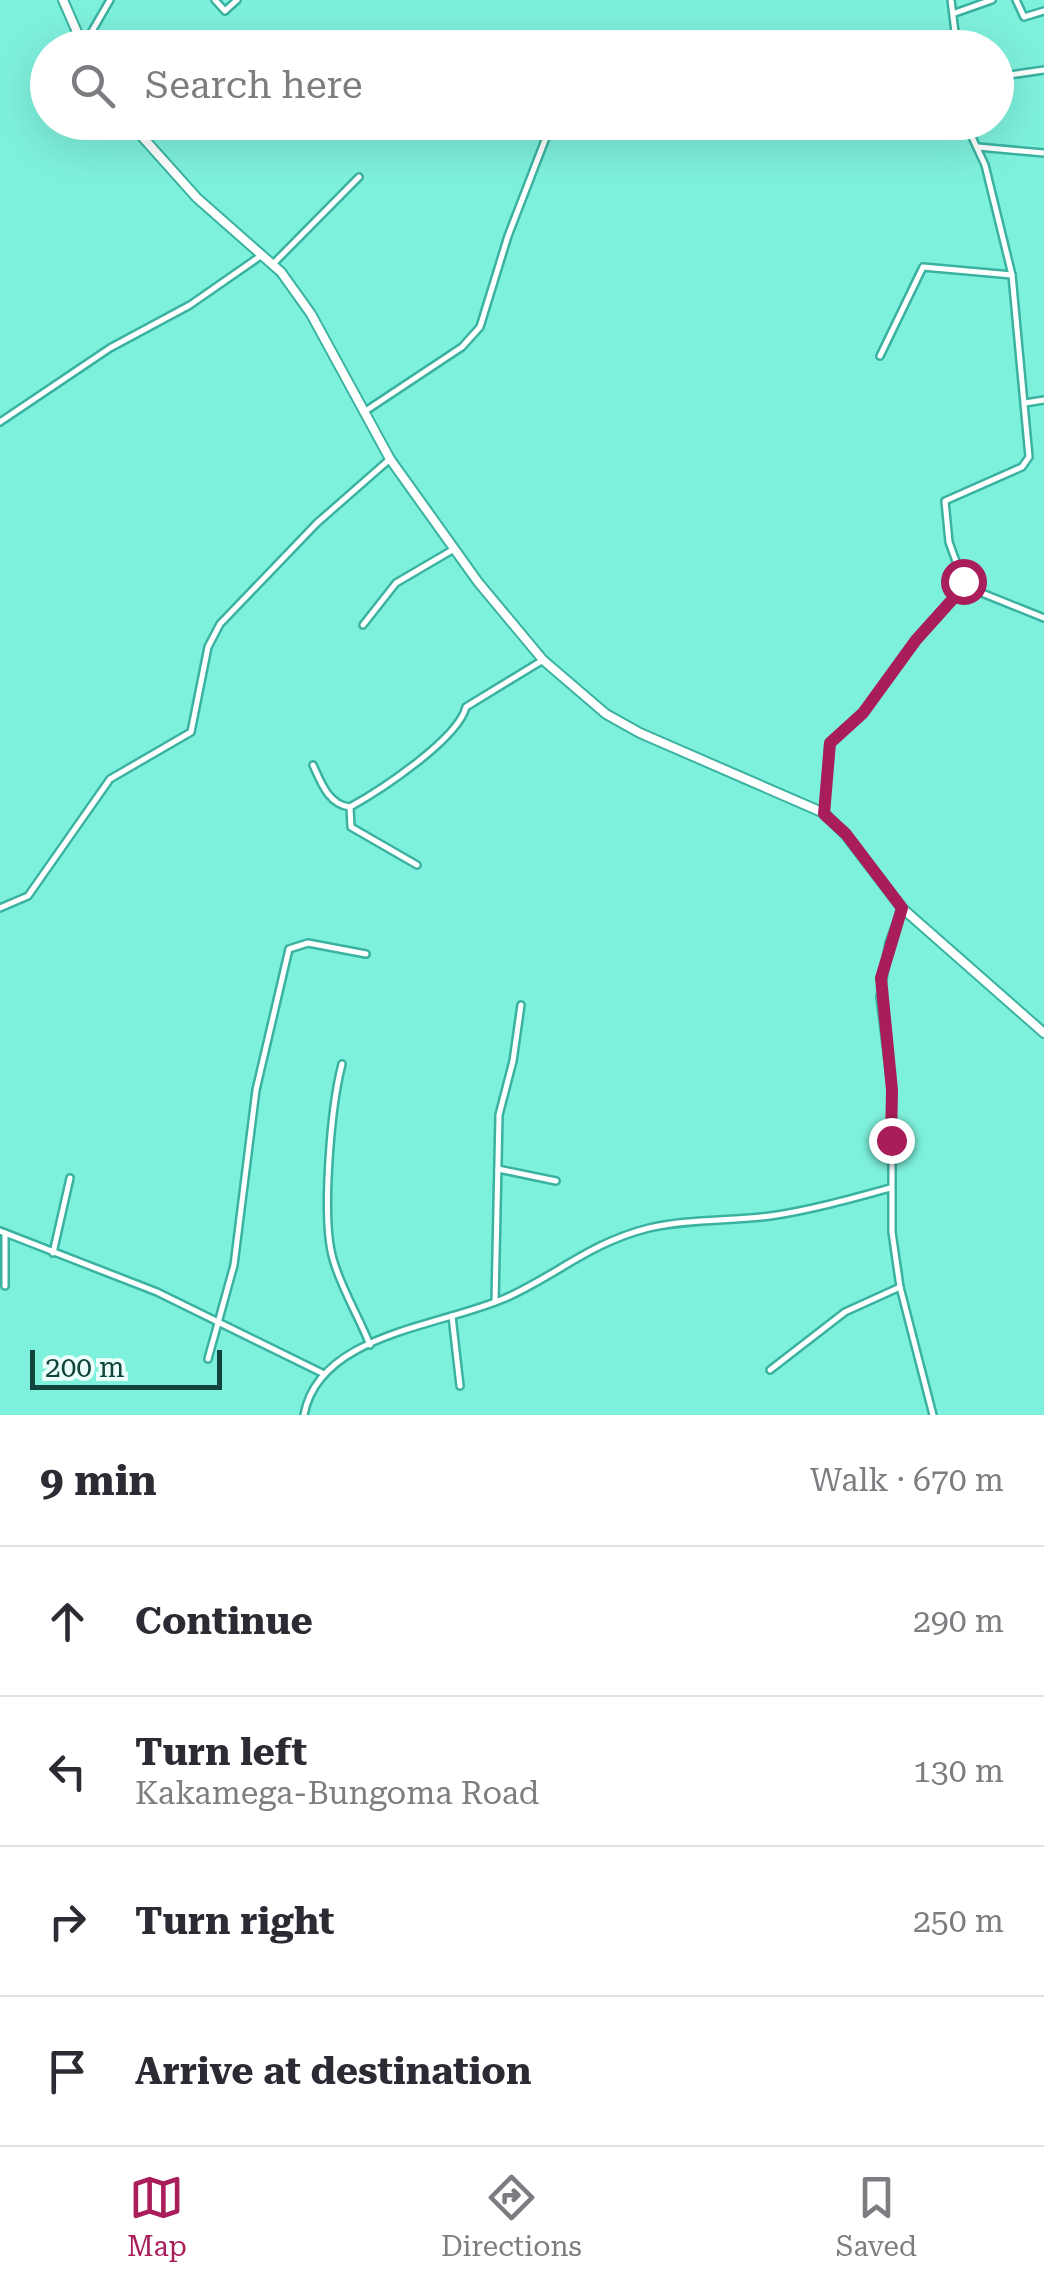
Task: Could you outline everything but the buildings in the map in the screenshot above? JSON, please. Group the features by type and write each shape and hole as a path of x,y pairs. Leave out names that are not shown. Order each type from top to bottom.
{"main road":[{"path":"62,0 76,30"},
{"path":"146,140 197,198 273,264 311,314 390,458 454,549 543,660 606,714 640,733 824,814 846,834 902,908 1044,1034"}],"street":[{"path":"93,30 110,0"},
{"path":"214,0 225,11 238,0"},
{"path":"951,0 956,30"},
{"path":"955,13 992,0"},
{"path":"1016,0 1024,17 1044,11"},
{"path":"1014,74 1044,70"},
{"path":"364,412 462,347 480,327 508,236 545,140"},
{"path":"962,585 946,528 945,501 1027,462 1030,449 1012,275 974,140"},
{"path":"978,147 1044,153"},
{"path":"273,264 359,177"},
{"path":"0,422 110,348 190,305 262,254"},
{"path":"880,356 923,267 1012,275"},
{"path":"1025,403 1044,400"},
{"path":"0,908 28,896 110,778 191,732 208,647 220,624 317,523 390,458"},
{"path":"362,625 396,584 454,549"},
{"path":"962,585 1044,618"},
{"path":"824,814 830,743 863,713 900,660 962,585"},
{"path":"313,765 329,795 338,805 350,807 387,785 462,723 466,707 543,660"},
{"path":"350,807 351,826 417,864"},
{"path":"902,908 881,978 892,1090 890,1188 900,1287 933,1415"},
{"path":"208,1359 220,1323 244,1204 256,1090 289,949 308,944 366,954"},
{"path":"495,1302 499,1115 521,1005"},
{"path":"342,1064 336,1090 328,1218 332,1258 370,1345"},
{"path":"498,1169 556,1181"},
{"path":"54,1252 70,1178"},
{"path":"304,1415 307,1397 323,1374 370,1345 412,1326 495,1302 602,1242 666,1225 808,1209 890,1188"},
{"path":"5,1286 2,1232 157,1292 323,1374"},
{"path":"770,1370 825,1325 900,1287"},
{"path":"452,1316 460,1386"}],"route":[{"path":"891,1140 892,1090 880,996 889,943 902,908 846,834 824,814 827,751 835,737 863,713 900,660 960,591 963,581"}]}
